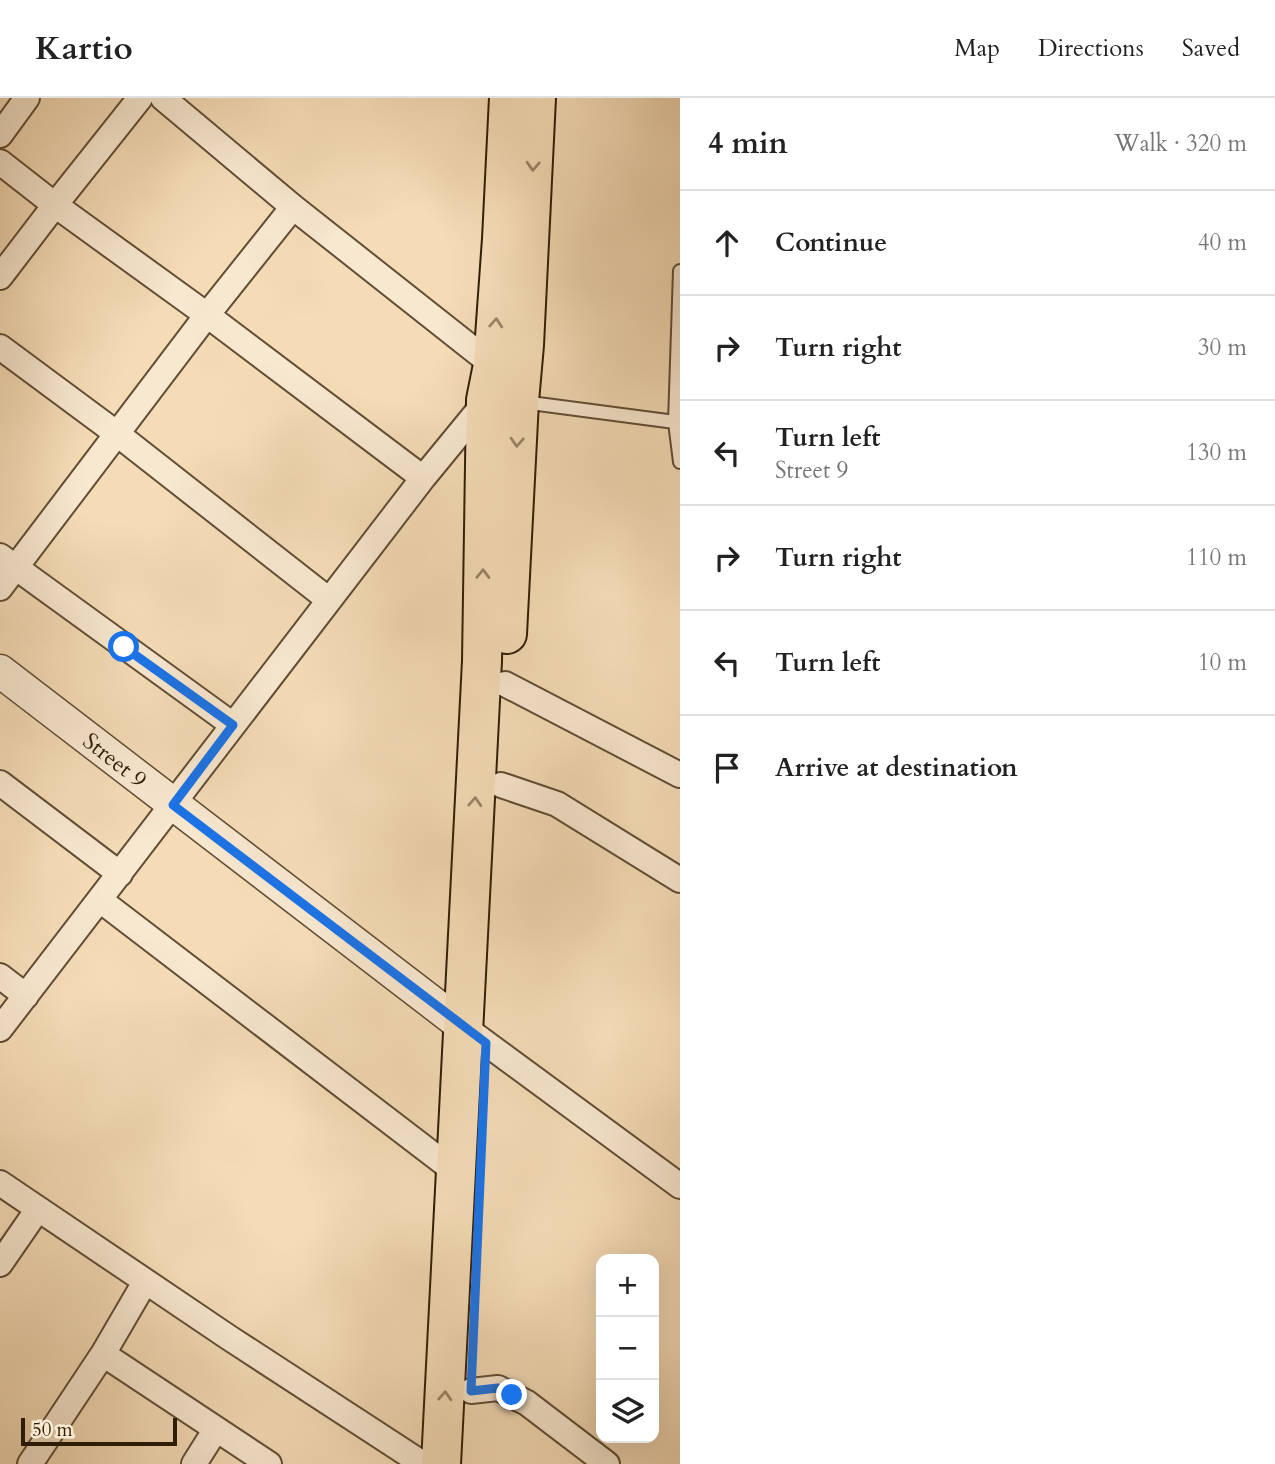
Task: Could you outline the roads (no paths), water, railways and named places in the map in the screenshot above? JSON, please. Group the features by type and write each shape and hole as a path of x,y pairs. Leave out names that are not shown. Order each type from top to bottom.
{"main road":[{"path":"441,1464 457,1173 475,1035 501,785 505,684 502,239 509,98"},
{"path":"467,1464 471,1391 482,661 505,385 536,98"}],"street":[{"path":"0,135 27,98"},
{"path":"0,277 140,98"},
{"path":"0,1030 423,478 505,385 163,98"},
{"path":"0,162 423,478"},
{"path":"0,588 8,562 116,433 293,207"},
{"path":"0,347 116,433 329,600"},
{"path":"8,562 233,725"},
{"name":"Street 9","path":"0,671 475,1035"},
{"path":"505,684 680,775"},
{"path":"0,783 120,874"},
{"path":"501,785 557,804 680,880"},
{"path":"100,900 457,1173"},
{"path":"0,976 26,996"},
{"path":"475,1035 680,1186"},
{"path":"0,1183 145,1282 424,1464"},
{"path":"0,1264 38,1209"},
{"path":"30,1464 103,1354 145,1282"},
{"path":"103,1354 269,1464"},
{"path":"471,1391 498,1388 527,1403 607,1464"},
{"path":"194,1464 216,1429"}],"lane":[{"path":"680,271 675,422 680,463"},
{"path":"505,385 675,422"}]}
